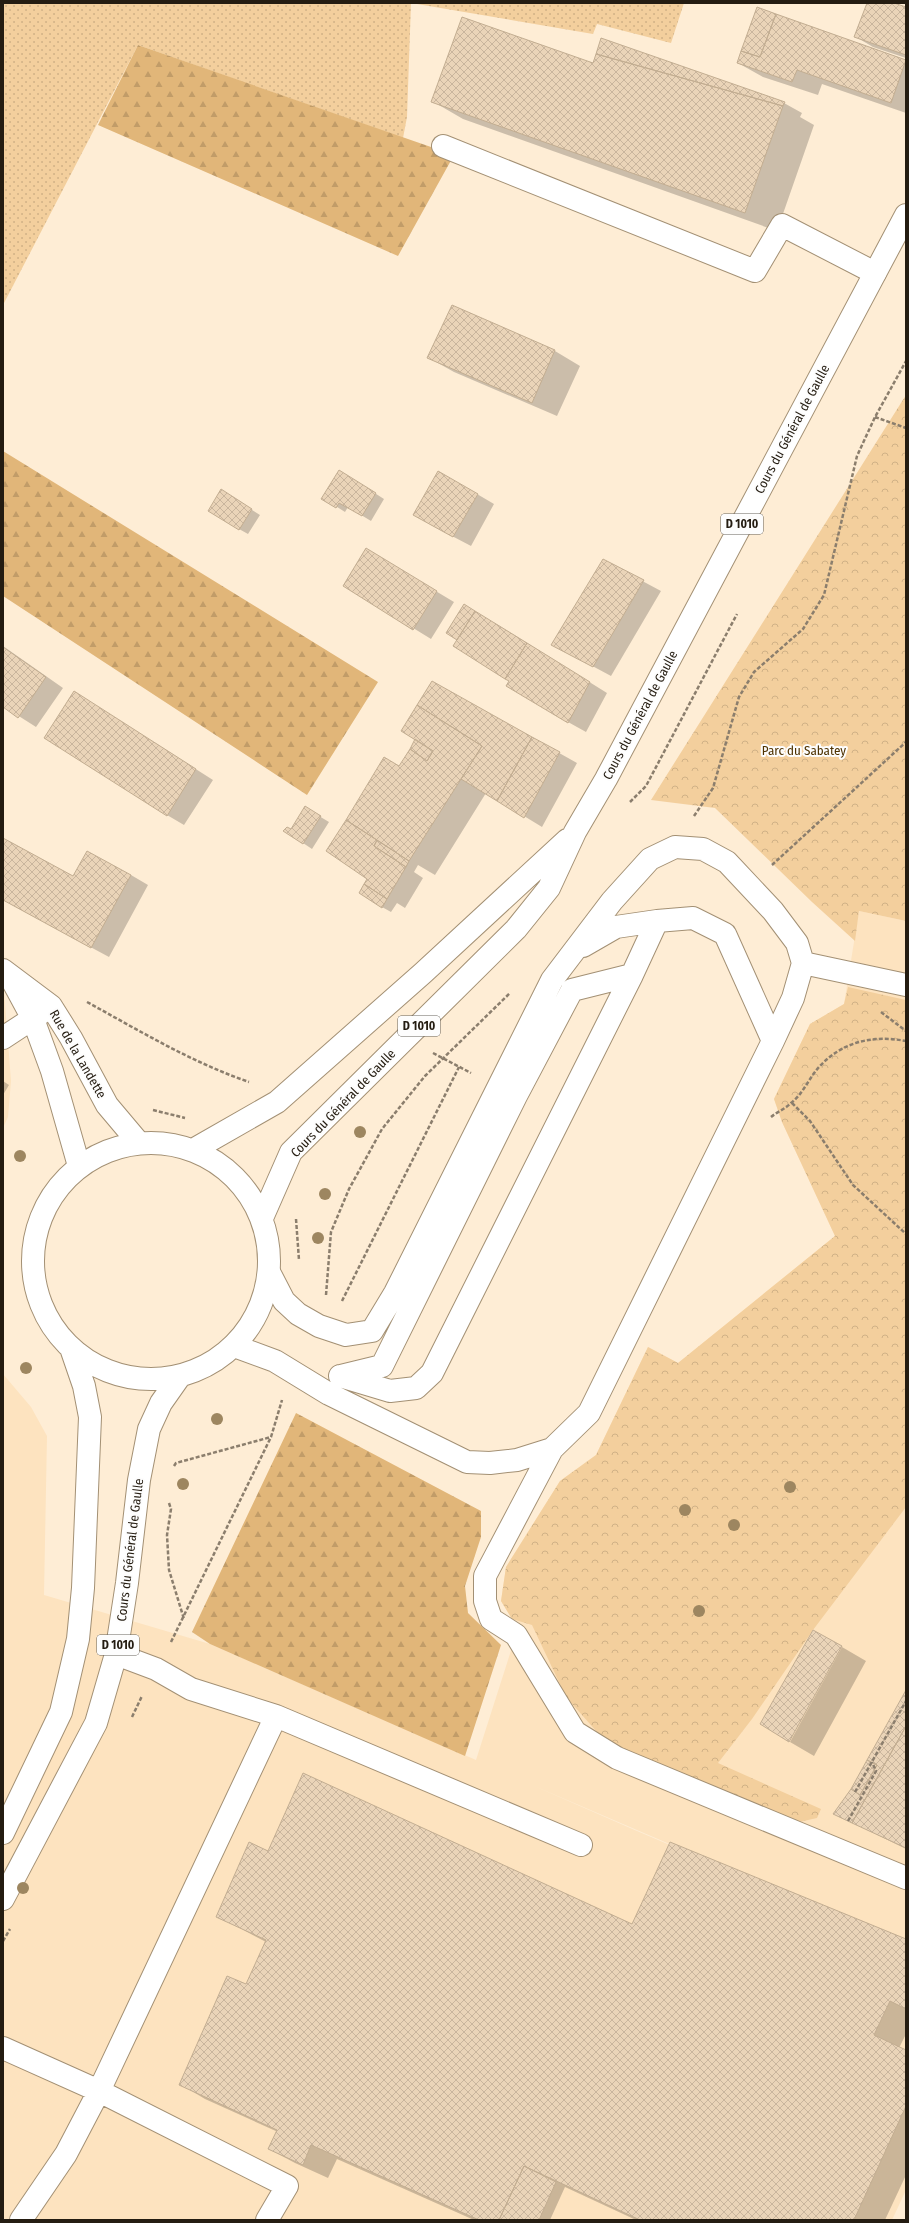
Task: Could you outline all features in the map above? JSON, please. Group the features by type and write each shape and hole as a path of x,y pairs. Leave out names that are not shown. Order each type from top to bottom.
{"main road":[{"path":"443,146 755,271 782,225 875,273"},
{"name":"Cours du Général de Gaulle","path":"262,1218 292,1152 516,929 549,888 575,832 614,765 906,214"},
{"name":"Cours du Général de Gaulle","path":"193,1150 277,1102 423,973 575,832"},
{"path":"270,1272 284,1302 298,1314 319,1326 346,1335 372,1331 395,1293 552,980 612,900 650,859 675,847 703,849 727,862 773,911 797,943 803,963 793,998 774,1041 590,1413 552,1449 485,1576 485,1601 491,1619 516,1635 575,1732 617,1758 906,1878"},
{"path":"574,952 616,927 693,918 725,934 774,1041"},
{"path":"294,1372 340,1376 390,1391 416,1388 432,1373 632,975 657,921"},
{"path":"803,963 906,985"},
{"name":"Rue de la Landette","path":"6,971 51,1006 71,1038 107,1105 139,1143"},
{"name":"Rue de la Landette","path":"6,971 32,1019 52,1071 79,1166"},
{"path":"340,1376 382,1366 516,1096 572,990 632,975"},
{"path":"3,1038 51,1006"},
{"path":"139,1143 166,1144 193,1150 222,1166 245,1189 262,1218 269,1245 270,1272 264,1299 252,1324 234,1346 209,1365 180,1376 142,1380 105,1371 72,1351 50,1324 38,1298 32,1257 38,1222 55,1191 79,1166 108,1150 139,1143"},
{"path":"234,1346 275,1361 329,1394 467,1462 490,1463 517,1460 552,1449"},
{"name":"D 1010","path":"3,1833 61,1712 78,1639 83,1588 90,1417 84,1386 72,1351"},
{"name":"Cours du Général de Gaulle","path":"3,1899 96,1723 116,1654 127,1583 139,1480 149,1429 161,1403 180,1376"},
{"path":"116,1654 156,1669 190,1689 276,1716 581,1845"},
{"path":"21,2220 66,2154 99,2091 276,1716"},
{"path":"3,2048 99,2091 287,2186 267,2220"}],"path":[{"path":"688,818 695,816 713,788 739,697 754,672 803,629 824,595 857,456 875,416 906,361"},
{"path":"875,416 906,428"},
{"path":"748,884 766,870 906,742"},
{"path":"319,1326 325,1312 331,1232 349,1189 382,1129 425,1076 515,988"},
{"path":"51,1006 72,994 147,1037 201,1064 250,1083"},
{"path":"879,1011 906,1031"},
{"path":"767,1121 778,1111 792,1103 820,1066 846,1046 866,1039 888,1038 906,1041"},
{"path":"433,1053 443,1058"},
{"path":"326,1303 339,1307 459,1067"},
{"path":"792,1103 810,1121 854,1185 906,1234"},
{"path":"296,1213 300,1266"},
{"path":"131,1719 156,1669 184,1619 271,1437 278,1409 294,1372"},
{"path":"171,1470 176,1463 271,1437"},
{"path":"166,1496 171,1509 167,1535 169,1570 184,1619"},
{"path":"855,1792 906,1701"},
{"path":"834,1848 876,1771 872,1762"},
{"path":"3,1941 13,1924"}],"shaded area":[{"path":"859,911 906,921 906,2190 892,2220 3,2220 3,1374 31,1407 47,1436 44,1595 210,1644 476,1760 516,1635 512,1619 501,1601 506,1567 560,1481 596,1455 648,1347 678,1363 835,1236 782,1122 774,1099 810,1024 844,1004","holes":["532,1785 872,1931 637,1831"]},
{"path":"3,978 11,1081 8,1117 3,1128"}],"green space":[{"path":"3,3 411,3 407,117 403,138 138,45 3,305"},
{"path":"411,3 684,3 671,43 597,24 593,34"},
{"path":"138,45 454,155 398,256 98,125"},
{"name":"Parc du Sabatey","path":"906,395 906,921 859,911 855,941 812,902 715,808 651,800"},
{"path":"3,451 378,682 307,795 3,596"},
{"path":"848,987 906,1000 906,1507 813,1630 752,1719 718,1763 821,1809 817,1818 799,1822 605,1741 566,1697 532,1625 512,1619 501,1601 506,1567 560,1481 596,1455 648,1347 678,1363 835,1236 782,1122 774,1099 810,1024 844,1004"},
{"path":"296,1413 481,1511 481,1537 465,1586 468,1613 501,1645 465,1756 210,1644 192,1632"}],"building":[{"path":"867,3 894,3 906,7 906,55 854,37"},
{"path":"757,7 776,14 760,57 741,51"},
{"path":"776,14 906,60 891,103 797,70 792,82 737,63 741,51 760,57"},
{"path":"462,17 593,63 596,54 783,106 745,213 431,102"},
{"path":"601,38 785,102 783,106 596,54"},
{"path":"452,305 555,350 532,403 427,358"},
{"path":"339,470 376,493 362,516 339,503 336,508 321,499"},
{"path":"438,471 478,494 453,537 413,515"},
{"path":"221,489 252,509 239,530 208,511"},
{"path":"366,548 437,591 413,630 343,586"},
{"path":"603,559 644,580 593,667 551,645"},
{"path":"464,604 475,611 457,640 446,633"},
{"path":"475,611 527,643 505,679 453,646"},
{"path":"527,643 590,682 568,723 506,686 509,681 505,679"},
{"path":"3,647 46,677 18,718 3,707"},
{"path":"432,681 532,737 497,801 461,779 482,746 417,705"},
{"path":"74,691 196,769 167,816 44,738"},
{"path":"417,705 482,746 409,861 346,820 384,757 399,766 410,749 427,761 433,751 401,731"},
{"path":"532,737 560,752 524,818 497,801"},
{"path":"415,739 433,751 427,761 410,749"},
{"path":"305,806 321,816 303,844 283,831 287,827 291,829"},
{"path":"346,820 377,840 374,846 406,867 387,899 364,884 367,879 326,851"},
{"path":"3,838 73,876 87,851 131,875 91,948 3,900"},
{"path":"377,840 409,861 406,867 374,846"},
{"path":"364,884 387,899 382,908 359,893"},
{"path":"813,1630 842,1646 789,1742 760,1724"},
{"path":"906,1690 906,1726 852,1823 833,1814 851,1789 860,1795 877,1765 867,1760"},
{"path":"906,1726 906,1848 852,1823"},
{"path":"867,1760 877,1765 860,1795 851,1789"},
{"path":"303,1773 632,1924 670,1842 906,1939 906,2009 890,2001 874,2035 906,2050 906,2106 854,2220 640,2220 524,2166 499,2220 479,2220 311,2145 303,2165 268,2149 277,2130 179,2085 227,1976 246,1984 266,1940 216,1917 249,1842 268,1851"},
{"path":"524,2166 556,2182 539,2220 499,2220"}]}
